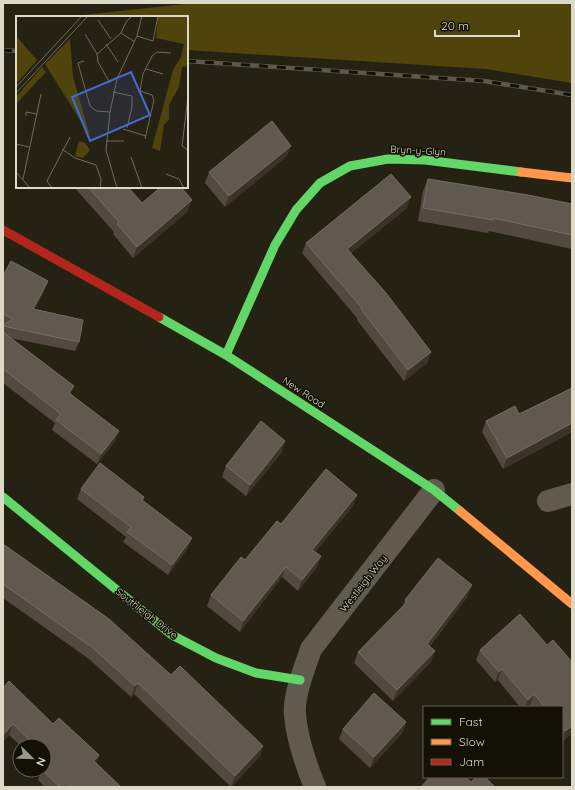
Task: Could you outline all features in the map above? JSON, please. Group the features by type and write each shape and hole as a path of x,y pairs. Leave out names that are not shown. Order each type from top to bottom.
{"street":[{"name":"Bryn-y-Glyn","path":"226,355 275,245 296,210 320,183 350,166 388,159 425,160 572,178"},
{"name":"New Road","path":"3,230 226,355 434,490 572,604"},
{"name":"Westleigh Way","path":"300,680 311,649 434,490"},
{"path":"548,501 572,494"},
{"name":"Southleigh Drive","path":"3,497 172,635 216,658 236,666 256,673 300,680"},
{"path":"300,680 295,714 308,770 315,787"}],"shaded area":[{"path":"194,3 572,3 572,83 486,69 188,50 188,16 73,16"}],"building":[{"path":"272,121 291,146 229,196 209,172"},
{"path":"391,174 411,197 347,249 386,293 431,352 408,370 361,309 362,308 306,243"},
{"path":"428,179 528,195 572,204 572,235 493,218 493,220 423,208"},
{"path":"89,188 129,188 142,203 160,188 182,188 192,200 137,247 117,224 119,222"},
{"path":"11,261 48,281 33,309 83,320 79,342 3,326 13,319 3,314 3,276"},
{"path":"3,332 74,386 69,393 119,431 101,454 56,420 61,414 3,369"},
{"path":"572,388 572,423 507,458 486,421 515,406 519,414"},
{"path":"261,421 285,441 250,485 226,466"},
{"path":"100,463 144,497 142,500 192,538 172,565 127,532 131,527 81,489"},
{"path":"326,469 357,495 312,550 321,556 302,580 286,567 243,621 211,595 241,557 245,560 277,521 281,524"},
{"path":"3,544 109,619 171,675 180,666 263,746 235,776 138,683 135,686 93,648 3,584"},
{"path":"438,558 472,585 427,644 435,651 397,690 358,652 407,602 405,600"},
{"path":"520,614 547,645 553,640 572,662 572,726 565,731 563,728 563,706 544,706 534,694 528,700 502,669 499,672 480,650"},
{"path":"9,681 53,724 59,718 99,755 94,761 121,787 72,787 70,785 69,787 60,787 50,778 52,778 52,738 28,738 13,724 3,735 3,686 4,687"},
{"path":"374,693 406,722 374,757 343,729"},
{"path":"429,778 467,778 471,782 475,778 486,778 495,787 421,787"}],"railway":[{"path":"3,50 16,51"},
{"path":"188,61 484,81 572,95"}],"traffic: fast":[{"path":"226,355 275,245 296,210 320,183 350,166 388,159 425,160 521,172"},
{"path":"159,317 226,355 434,490 460,511"},
{"path":"3,497 172,635 216,658 256,673 300,680"}],"traffic: slow":[{"path":"521,172 572,178"},
{"path":"460,511 572,604"}],"traffic: jam":[{"path":"3,230 159,317"}]}
